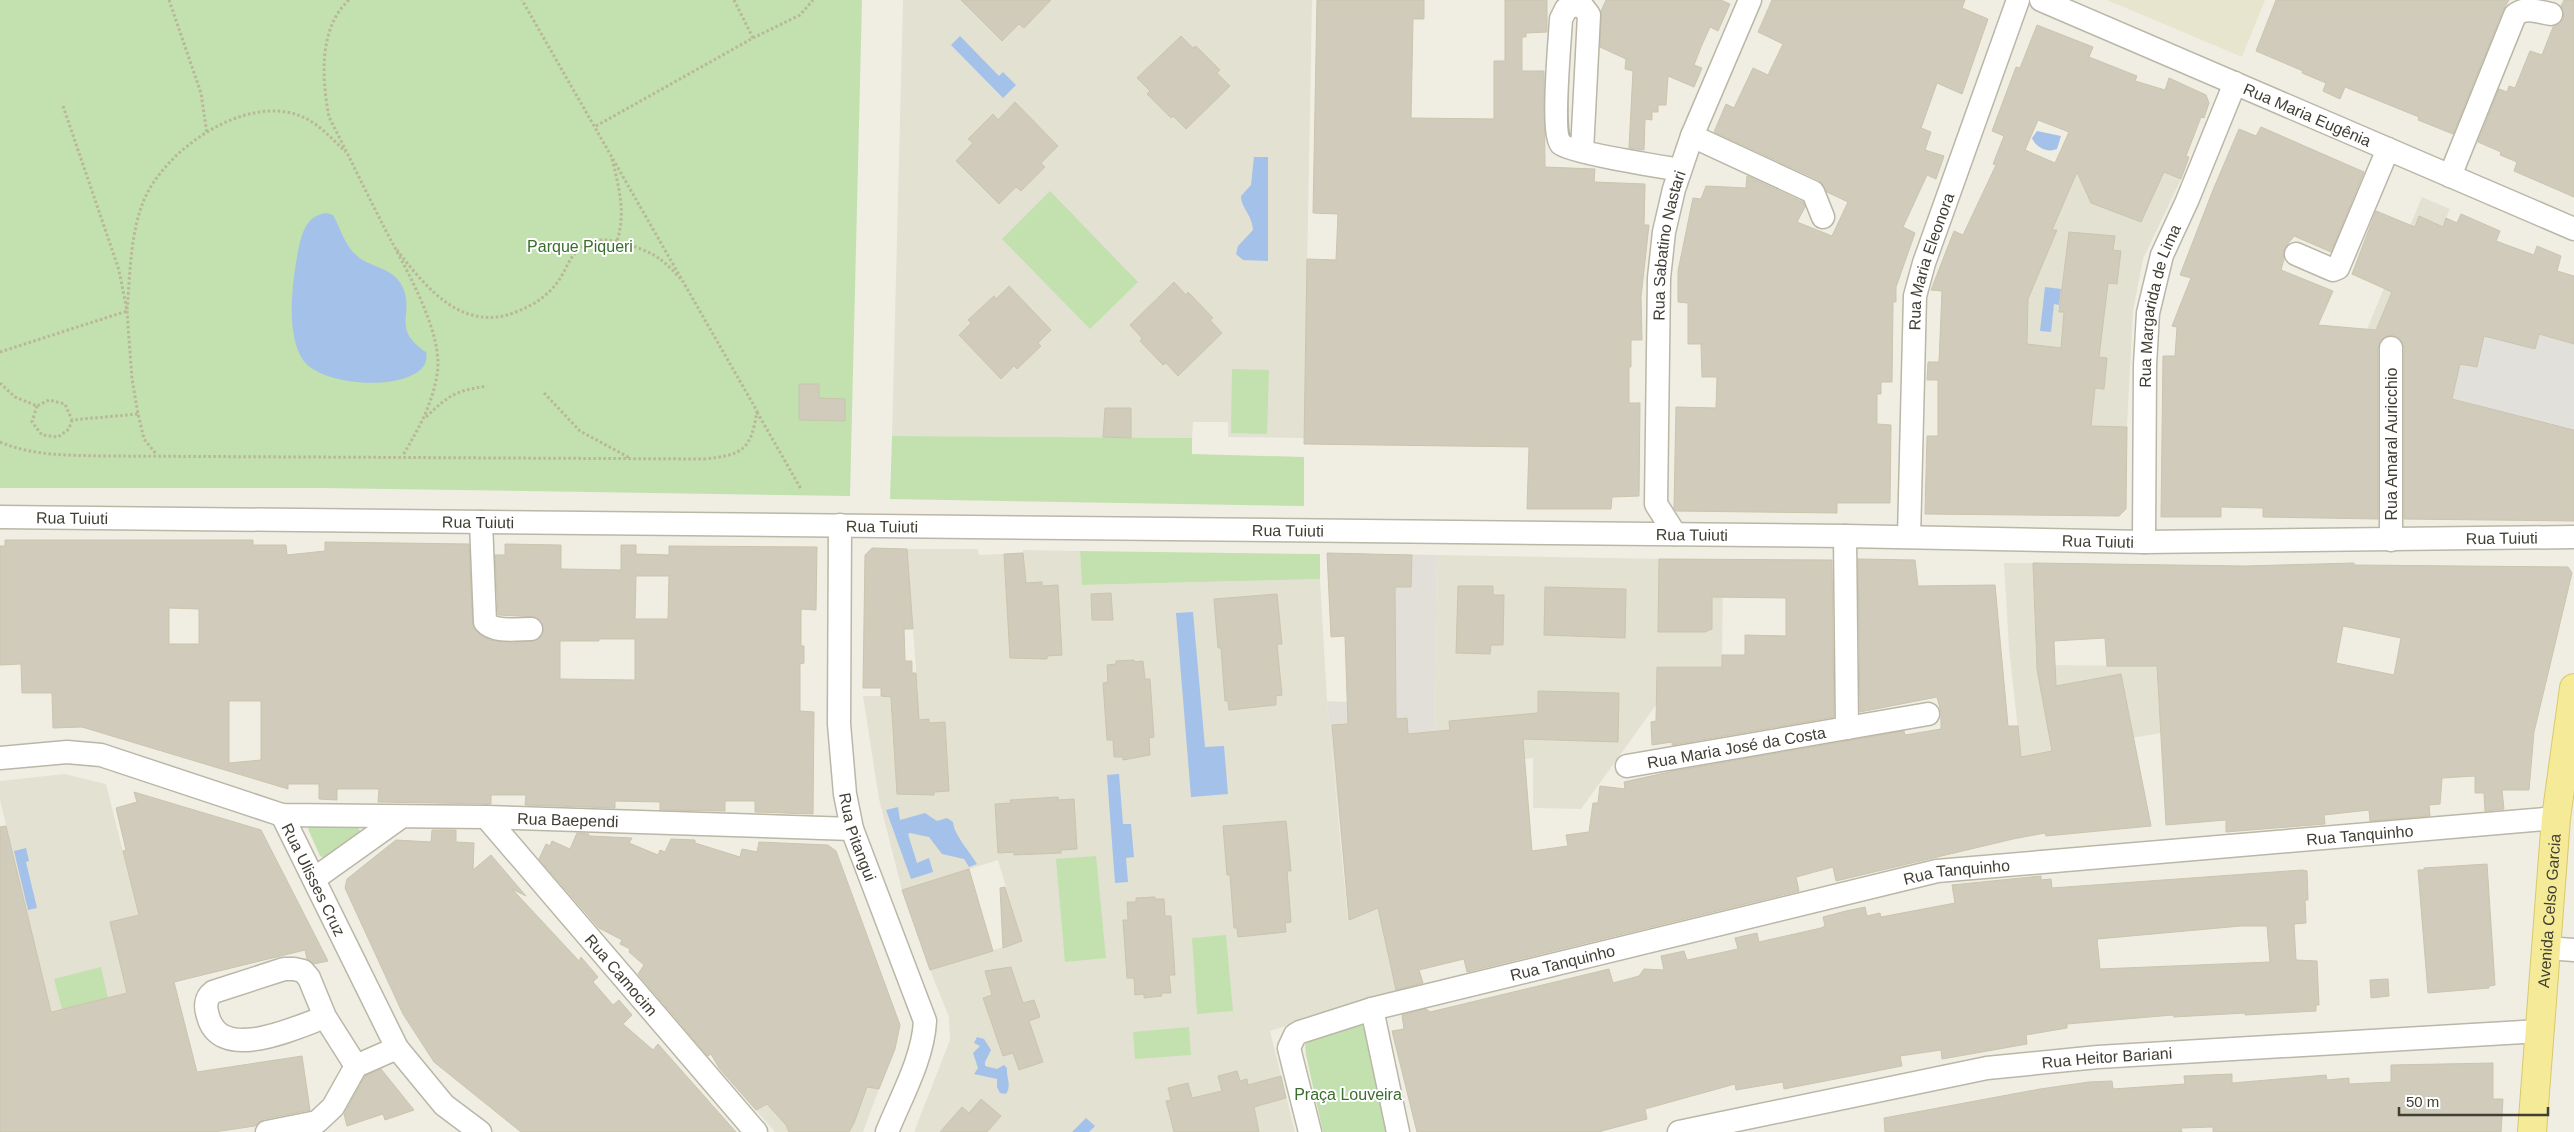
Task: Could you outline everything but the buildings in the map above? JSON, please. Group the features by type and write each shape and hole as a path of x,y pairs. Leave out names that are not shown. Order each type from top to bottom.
{"main road":[{"name":"Avenida Celso Garcia","path":"2532,1132 2556,818 2574,688"}],"street":[{"name":"Rua Sabatino Nastari","path":"1656,504 1659,278 1664,232 1680,170 1692,136 1750,0"},
{"name":"Rua Maria Eleonora","path":"1909,537 1915,296 1924,263 2018,0"},
{"name":"Rua Maria Eugênia","path":"2041,0 2574,229"},
{"path":"1582,151 1590,15 1583,7 1575,6 1566,9 1561,19 1556,122 1559,143 1564,147 1582,151 1680,170"},
{"path":"2450,176 2515,15 2522,10 2528,9 2552,14"},
{"name":"Rua Margarida de Lima","path":"2144,542 2145,365 2148,313 2162,255 2187,201 2235,83"},
{"path":"1692,136 1813,192 1823,216"},
{"path":"2296,254 2333,270 2338,268 2388,149"},
{"name":"Rua Amaral Auricchio","path":"2391,348 2391,540"},
{"path":"1627,534 1656,504 1675,534"},
{"name":"Rua Tuiuti","path":"0,517 1675,534 2144,542 2574,537"},
{"path":"481,522 484,622 488,626 496,628 531,629"},
{"name":"Rua Pitangui","path":"840,525 839,724 846,794 852,829 925,1021 924,1034 915,1062 887,1132"},
{"name":"Rua Maria José da Costa","path":"1845,536 1847,728"},
{"name":"Rua Maria José da Costa","path":"1627,766 1928,714"},
{"name":"Rua Ulisses Cruz","path":"0,758 67,752 101,755 282,814 397,1048 444,1105 480,1132"},
{"name":"Rua Baependi","path":"282,814 486,817 852,829"},
{"path":"314,879 401,817"},
{"name":"Rua Camocim","path":"486,817 756,1132"},
{"name":"Rua Tanquinho","path":"1372,1009 1937,870 2556,818"},
{"path":"2546,948 2574,950"},
{"path":"325,1017 253,1040 236,1040 216,1030 208,1018 206,1002 208,996 213,992 284,969 294,968 303,971 309,978 325,1017 356,1066"},
{"path":"1310,1132 1290,1048 1291,1042 1300,1032 1372,1009 1398,1132"},
{"name":"Rua Heitor Bariani","path":"1680,1132 1987,1068 2098,1057 2540,1031"},
{"path":"267,1132 303,1126 325,1116 333,1107 356,1066 397,1048"}],"path":[{"path":"169,0 202,93 207,134"},
{"path":"349,0 334,18 323,64 324,90 329,117 421,302 434,338 438,374 425,417 403,456"},
{"path":"522,0 596,126 801,489"},
{"path":"734,0 753,38"},
{"path":"596,126 753,38 800,15 813,0"},
{"path":"63,106 119,270 127,311 132,379 138,414 144,439 158,455"},
{"path":"127,311 134,237 142,204 162,170 177,154 236,118 262,112 282,112 304,118 321,129 346,152"},
{"path":"612,156 621,193 623,224 617,242"},
{"path":"392,243 421,282 462,313 493,319 523,309 542,298 558,283 567,263 578,250 597,240 617,242 660,258 685,283"},
{"path":"0,352 127,311"},
{"path":"0,384 15,397 37,406"},
{"path":"425,417 449,395 466,389 487,386"},
{"path":"544,393 580,431 632,459"},
{"path":"49,400 65,404 72,420 65,433 58,437 42,435 32,422 37,406 49,400"},
{"path":"0,442 16,449 46,455 632,459 727,456 744,449 754,430 757,411"},
{"path":"72,420 138,414"}],"shaded area":[{"path":"903,0 1312,0 1304,438 1228,437 1228,422 1193,422 1192,438 892,436"},
{"path":"2107,0 2265,0 2242,57"},
{"path":"2088,140 2181,179 2143,259 2133,311 2127,427 2026,426 2028,299 2047,253 2043,250"},
{"path":"2422,197 2450,209 2398,331 2367,329"},
{"path":"2470,316 2540,331 2574,344 2574,429 2452,399"},
{"path":"907,549 978,549 979,555 1023,553 1023,550 1080,551 1083,585 1320,579 1327,701 1348,920 1378,908 1397,991 1270,1031 1295,1132 914,1132 950,1040 949,1017 930,970 1022,941 998,860 902,890 879,799 863,696 918,696"},
{"path":"1394,554 1437,555 1434,731 1449,730 1449,721 1521,715 1531,853 1428,887 1349,920 1327,701 1396,704"},
{"path":"1437,555 1723,560 1722,666 1657,666 1656,705 1581,809 1533,808 1533,758 1524,759 1449,721 1450,730 1434,732"},
{"path":"2004,563 2033,563 2036,665 2157,666 2161,733 2021,757 2009,648"},
{"path":"64,774 106,784 139,915 110,922 127,993 51,1011 0,800 0,781"},
{"path":"822,1077 879,1089 863,1132 775,1132 756,1110"}],"green space":[{"name":"Parque Piqueri","path":"0,0 862,0 850,496 320,488 0,488"},
{"path":"1050,191 1138,282 1090,329 1002,239"},
{"path":"1232,369 1269,370 1267,434 1231,433"},
{"path":"892,436 1192,438 1192,454 1304,457 1304,506 890,499"},
{"path":"1080,551 1320,554 1320,579 1082,585"},
{"path":"309,826 358,827 360,831 358,835 327,859 320,856 308,829"},
{"path":"1096,856 1106,958 1065,962 1056,859"},
{"path":"1226,935 1233,1011 1197,1014 1192,938"},
{"path":"101,967 108,998 62,1009 54,979"},
{"name":"Praça Louveira","path":"1360,1025 1365,1026 1391,1132 1323,1132 1305,1044 1314,1038"},
{"path":"1189,1027 1191,1055 1135,1059 1133,1032"}],"water":[{"path":"960,36 999,76 1003,72 1016,85 1003,98 951,45"},
{"path":"2037,131 2061,136 2057,149 2046,150 2039,147 2032,138"},
{"path":"1254,157 1268,157 1268,261 1243,260 1236,254 1238,246 1253,230 1241,196 1251,185"},
{"path":"326,213 333,215 346,241 356,255 386,270 401,284 405,294 406,327 415,343 426,352 424,365 413,375 395,381 373,383 350,381 328,376 311,367 300,355 293,332 292,320 292,294 297,257 302,235 308,223 313,218"},
{"path":"2045,287 2061,289 2059,305 2054,304 2051,332 2040,331"},
{"path":"1193,612 1205,747 1224,746 1228,794 1191,797 1176,613"},
{"path":"1119,774 1123,824 1131,824 1134,857 1126,858 1128,882 1115,883 1107,775"},
{"path":"898,807 900,820 925,813 937,821 947,818 953,822 959,838 977,864 969,867 964,859 942,854 929,837 910,833 908,834 917,863 929,858 933,872 911,879 886,810"},
{"path":"26,848 29,861 26,862 37,908 28,910 14,851"},
{"path":"977,1037 984,1039 991,1050 985,1066 997,1069 1004,1065 1007,1068 1009,1084 1006,1094 1000,1093 997,1087 997,1079 974,1074 978,1068 973,1053 980,1046 974,1043"},
{"path":"1086,1118 1095,1126 1089,1132 1072,1132"}]}
